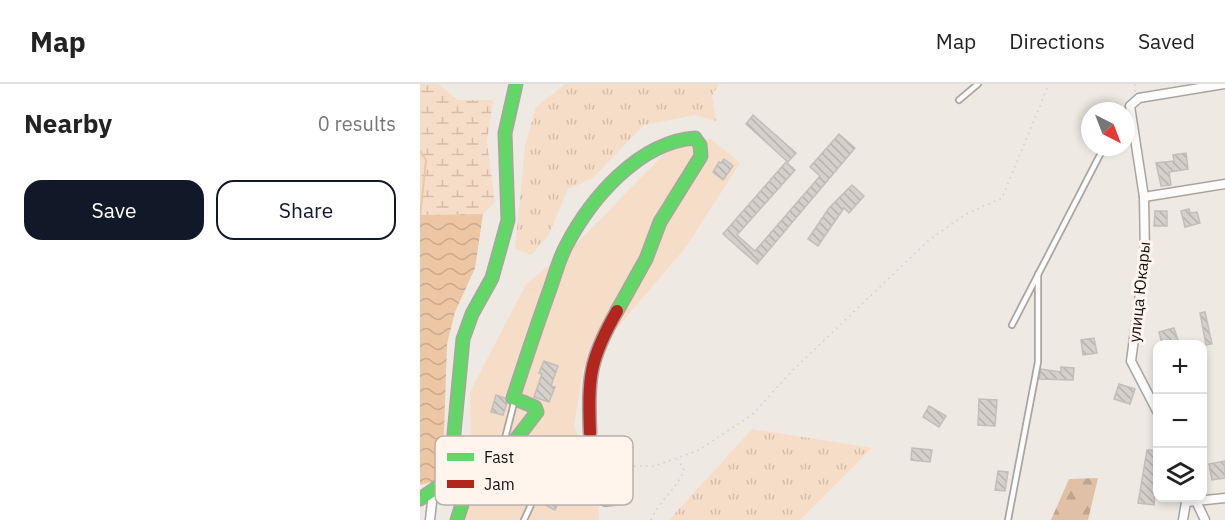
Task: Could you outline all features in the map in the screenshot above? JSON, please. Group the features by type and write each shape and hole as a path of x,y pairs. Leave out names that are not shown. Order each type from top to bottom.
{"street":[{"path":"454,436 463,339 472,314 492,278 508,220 505,134 516,84"},
{"name":"улица Юкары","path":"1135,102 1139,98 1224,84"},
{"path":"518,436 537,412 536,407 513,398 533,334 566,245 600,197 635,162 670,140 682,137 695,138 700,145 701,156 660,222 646,259 598,344 588,383 590,433"},
{"name":"улица Юкары","path":"1135,148 1144,197 1146,256 1131,361 1153,403"},
{"path":"1144,197 1225,184"},
{"path":"420,499 433,493"},
{"path":"430,520 433,493"},
{"path":"1207,499 1225,498"},
{"path":"1183,520 1186,502"},
{"path":"1197,502 1205,520"},
{"path":"457,520 462,505"}],"lane":[{"path":"959,100 978,84"},
{"path":"1012,325 1099,156"},
{"path":"1008,520 1038,362 1038,274"},
{"path":"506,436 514,403"},
{"path":"524,520 531,505"}],"path":[{"path":"633,466 654,466 697,451 752,415 793,370 929,240 966,214 1002,198 1049,84"},
{"path":"651,520 656,509 679,483 684,470 677,458"}],"green space":[{"path":"420,84 438,84 458,100 493,100 487,142 495,202 483,214 420,215"},
{"path":"565,84 719,84 712,96 716,121 695,115 644,125 593,178 568,189 548,236 531,255 515,249 525,146 536,107"},
{"path":"711,139 740,163 686,247 583,368 574,427 579,436 471,436 470,392 526,284 573,247 672,146"},
{"path":"752,429 872,448 800,520 669,520"},
{"path":"1098,478 1088,520 1051,520 1069,479"},
{"path":"459,505 598,505 599,520 454,520"}],"water":[{"path":"483,214 475,268 455,312 447,344 444,433 444,436 435,436 435,481 420,485 420,215"}],"building":[{"path":"753,115 796,153 788,162 746,124"},
{"path":"839,134 855,148 757,264 723,234 786,162 795,170 737,235 755,251 820,176 810,167"},
{"path":"1186,153 1188,169 1169,172 1171,185 1161,186 1156,163 1174,161 1173,155"},
{"path":"724,159 733,166 723,180 713,172 719,162 721,163"},
{"path":"852,185 864,196 849,213 844,208 818,246 808,239 829,208"},
{"path":"1189,209 1190,213 1197,212 1200,223 1185,227 1181,211"},
{"path":"1155,211 1167,211 1167,226 1154,226"},
{"path":"1205,312 1212,344 1207,345 1205,340 1200,313"},
{"path":"1174,328 1178,340 1161,340 1159,332"},
{"path":"1094,338 1097,353 1083,355 1081,340"},
{"path":"544,361 558,366 551,386 555,387 549,402 534,397"},
{"path":"1061,367 1074,368 1073,380 1039,379 1041,369 1061,372"},
{"path":"1119,384 1135,389 1130,404 1114,399"},
{"path":"496,395 505,398 507,403 503,415 491,412"},
{"path":"979,399 997,400 995,426 978,425"},
{"path":"929,406 946,416 939,427 923,417"},
{"path":"912,448 932,450 930,462 911,460"},
{"path":"1147,450 1153,451 1154,505 1138,503"},
{"path":"1225,461 1225,478 1212,480 1209,464"},
{"path":"998,471 1008,472 1005,491 995,490"},
{"path":"545,505 557,505 555,510"}],"waterway":[{"path":"420,151 426,160 420,217"}],"traffic: fast":[{"path":"454,436 463,339 472,314 492,278 508,220 505,133 516,84"},
{"path":"518,436 537,412 535,407 513,398 559,262 576,228 603,192 636,161 674,142 695,138 700,145 701,156 660,222 646,259 617,311"},
{"path":"420,499 435,489"},
{"path":"457,520 462,505"}],"traffic: jam":[{"path":"590,433 589,397 592,369 601,343 617,311"}]}
